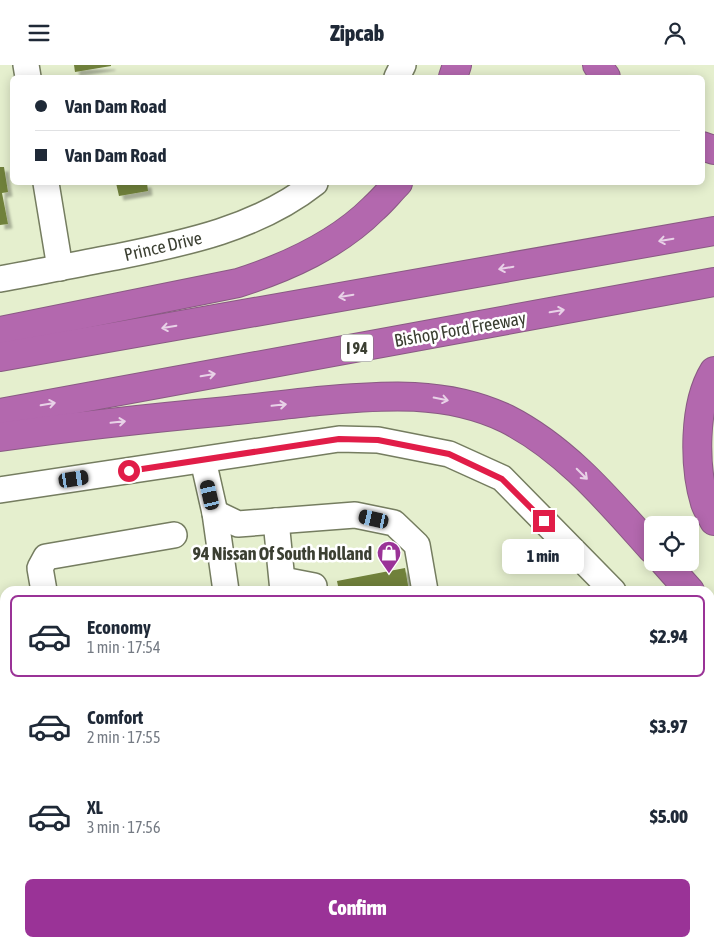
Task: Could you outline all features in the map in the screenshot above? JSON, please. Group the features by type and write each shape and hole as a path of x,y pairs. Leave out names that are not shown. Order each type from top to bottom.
{"highway":[{"path":"0,331 238,283 271,273 307,256 348,230 374,209 396,185"},
{"path":"0,357 714,231"},
{"name":"Bishop Ford Freeway","path":"0,413 714,282"},
{"path":"714,371 709,379 699,415 698,460 706,504 714,521"},
{"path":"0,437 76,426 351,398 400,395 435,398 474,406 507,419 540,439 570,462 644,540"},
{"path":"672,571 686,586"}],"street":[{"path":"46,185 60,268"},
{"name":"Prince Drive","path":"0,279 202,238 246,223 279,206 312,185"},
{"path":"0,490 339,439 378,440 449,454 502,479 608,586"},
{"path":"202,460 214,513 225,586"},
{"path":"214,513 238,524 355,515 394,523 417,545 424,586"},
{"path":"276,521 283,586 314,586"},
{"path":"43,586 40,568 46,557 174,535"}],"building":[{"path":"74,65 111,65 111,66 75,72"},
{"path":"0,167 4,167 8,192 2,193 8,224 0,225"},
{"path":"116,185 147,185 148,191 119,196"},
{"name":"94 Nissan Of South Holland","path":"405,568 408,586 338,586 337,581"}],"place":[{"name":"94 Nissan Of South Holland","path":"389,574"}],"route":[{"path":"129,471 339,439 378,440 449,454 502,479 544,521"}]}
